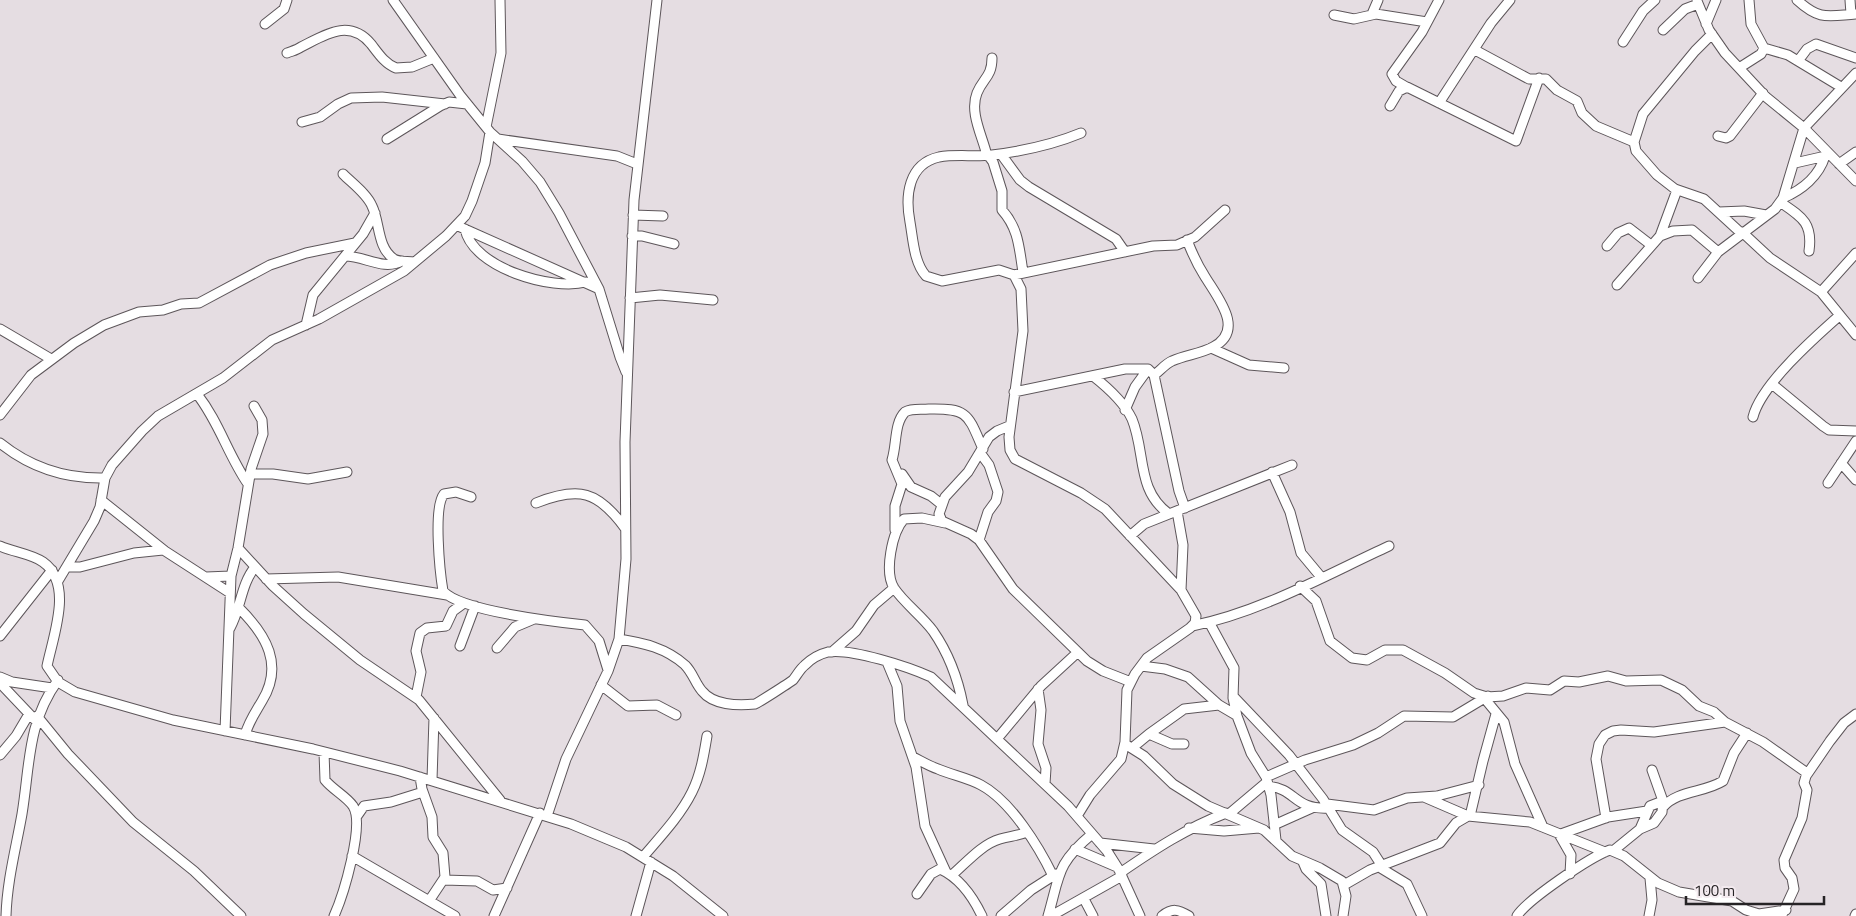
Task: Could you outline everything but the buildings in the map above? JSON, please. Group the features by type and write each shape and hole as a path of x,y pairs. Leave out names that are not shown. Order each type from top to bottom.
{"street":[{"path":"265,24 284,9 287,0"},
{"path":"393,0 467,104 488,130 522,161 540,182 572,234 599,288 620,357 628,374"},
{"path":"58,581 94,521 101,500 105,478 112,465 158,416 223,378 272,340 306,325 391,279 461,228 478,186 488,130 501,53 500,0"},
{"path":"494,916 543,815 566,759 608,671 619,639 626,559 624,485 633,215 637,164 658,0"},
{"path":"1372,14 1378,0"},
{"path":"1439,0 1427,22 1392,74 1396,81 1516,141 1539,78"},
{"path":"1439,103 1491,23 1510,0"},
{"path":"1623,42 1643,11 1655,0"},
{"path":"1663,30 1685,9 1696,2 1715,0 1706,24"},
{"path":"1749,0 1751,24 1764,48 1788,55 1841,87"},
{"path":"1797,0 1814,14 1853,9"},
{"path":"1696,2 1712,34 1739,68 1762,93 1804,128 1828,155 1856,181"},
{"path":"1334,15 1354,19 1372,14 1427,22"},
{"path":"287,53 329,33 346,29 369,42 384,60 396,68 412,67 434,58"},
{"path":"1712,34 1695,50 1647,108 1638,123 1634,142 1636,151 1657,175 1678,190 1704,199 1770,258 1822,292 1856,336"},
{"path":"1798,61 1807,49 1816,44 1856,58"},
{"path":"1739,68 1761,54 1764,48"},
{"path":"1475,50 1529,79 1546,79 1558,90 1577,101 1582,113 1596,126 1634,142"},
{"path":"992,58 990,73 977,92 975,100 976,121 987,156 993,163 1002,190 1002,210 1012,221 1015,229 1018,274 1022,288 1023,331 1009,426 1010,450 1015,459 1081,493 1105,509 1181,590 1196,616 1192,626"},
{"path":"1782,200 1795,163 1804,128 1856,73"},
{"path":"1390,106 1399,91 1408,88"},
{"path":"1718,136 1726,138 1730,136 1762,93"},
{"path":"302,122 320,117 346,99 351,98 382,97 445,104"},
{"path":"387,139 420,116 445,104 454,102 467,104"},
{"path":"1081,133 1053,145 987,156 939,157 919,167 909,185 907,205 917,258 926,276 942,280 999,270 1018,274 1153,246 1177,245 1195,237 1225,210"},
{"path":"498,139 617,156 637,164"},
{"path":"1838,164 1856,152"},
{"path":"1001,154 1020,180 1116,239 1125,252"},
{"path":"1795,163 1828,155"},
{"path":"1698,278 1718,252 1782,200 1797,192 1812,179 1828,155"},
{"path":"344,174 370,201 375,213 379,234 388,253 395,260 414,262"},
{"path":"1617,285 1660,236 1678,190"},
{"path":"1782,200 1806,222 1810,230 1809,251"},
{"path":"1720,212 1744,211 1766,214"},
{"path":"306,325 313,295 356,243 375,213"},
{"path":"633,215 663,216"},
{"path":"461,228 476,251 491,264 503,269 564,284 586,282"},
{"path":"461,228 599,288"},
{"path":"1607,246 1618,233 1629,228 1651,245"},
{"path":"1660,236 1673,231 1692,230 1718,252"},
{"path":"632,236 642,236 674,244"},
{"path":"1126,410 1135,387 1151,372 1170,362 1211,348 1221,342 1228,333 1230,325 1221,300 1195,259 1187,240"},
{"path":"0,415 31,375 51,359 104,325 139,312 163,310 181,304 199,303 270,265 306,253 356,243"},
{"path":"1822,292 1856,254"},
{"path":"344,256 354,256 388,266 402,261"},
{"path":"630,298 660,295 713,300"},
{"path":"1753,417 1760,399 1772,384 1821,332 1839,316"},
{"path":"0,329 51,359"},
{"path":"1211,348 1249,365 1284,368"},
{"path":"1014,392 1125,369 1151,372"},
{"path":"1151,372 1179,491 1177,511 1183,545 1181,590"},
{"path":"1093,376 1109,389 1131,418 1146,485 1154,500 1177,511"},
{"path":"1772,384 1829,430 1856,431"},
{"path":"197,394 212,415 232,458 248,484"},
{"path":"225,731 230,576 238,548 250,474 263,434 262,420 254,406"},
{"path":"963,706 959,684 948,656 932,630 894,588 890,573 891,551 896,530 895,506 902,484 892,460 897,444 897,428 902,415 908,410 938,409 964,413 971,420 998,492 996,501 988,512 979,540"},
{"path":"946,523 939,514 941,504 954,485 968,472 989,438 997,431 1009,426"},
{"path":"1828,483 1856,441"},
{"path":"0,444 11,453 60,474 73,478 105,478"},
{"path":"1841,463 1856,480"},
{"path":"1130,536 1144,524 1292,465"},
{"path":"894,468 901,473 911,487 931,496 941,504"},
{"path":"250,474 273,474 308,479 347,472"},
{"path":"1272,472 1290,512 1301,553 1321,577"},
{"path":"447,596 442,582 439,503 444,494 449,492 456,492 470,498"},
{"path":"536,504 564,493 584,495 605,504 625,529"},
{"path":"101,500 163,550 230,593"},
{"path":"896,530 904,519 911,517 946,523 971,534 979,540 1013,589 1078,652 1103,671 1131,682"},
{"path":"0,546 42,561 56,575 60,591 57,618 47,666 58,680 74,692 173,720 324,752 500,800 600,836 647,860 673,876 723,916"},
{"path":"1077,816 1090,795 1121,759 1128,746 1128,690 1131,682 1147,658 1192,626 1269,601 1389,546"},
{"path":"238,548 266,579 304,614 360,660 416,697 500,800"},
{"path":"68,567 80,567 134,553 163,550"},
{"path":"228,631 240,609 248,575 255,566"},
{"path":"0,636 52,570"},
{"path":"206,577 230,576"},
{"path":"266,579 338,577 447,596 475,606 536,618 585,625 599,641 608,671"},
{"path":"1300,586 1316,601 1330,641 1352,658 1367,660 1385,650 1399,649 1445,673 1474,693 1487,698 1496,714 1504,722 1515,764 1543,827"},
{"path":"832,652 856,631 874,605 894,588"},
{"path":"416,697 421,672 416,651 420,633 427,628 446,626 453,611 464,603"},
{"path":"460,646 475,606"},
{"path":"240,609 254,625 271,654 273,669 266,693 250,718 245,735"},
{"path":"497,648 515,627 536,618"},
{"path":"1209,622 1234,668 1233,696 1236,713 1250,753 1267,782 1276,840"},
{"path":"619,639 646,644 674,657 686,666 702,692 712,700 723,703 755,704 762,701 793,680 805,664 816,656 832,652 902,665 931,677 1077,816 1100,843 1120,872 1140,916"},
{"path":"997,738 1038,689 1078,652"},
{"path":"887,662 897,686 900,721 913,757 925,826 949,874 978,907 982,916"},
{"path":"1141,666 1170,671 1188,677 1219,705 1263,728"},
{"path":"1049,916 1084,899 1154,849 1189,828 1228,814 1267,782 1296,764 1378,733 1404,716 1453,717 1487,698 1503,696 1526,688 1550,690 1564,681 1580,682 1608,676 1626,681 1661,680 1682,690 1699,706 1714,712 1726,722 1788,758 1807,773"},
{"path":"0,677 12,682 52,688"},
{"path":"0,755 34,717 58,680"},
{"path":"0,683 133,822 194,871 242,916"},
{"path":"601,685 628,706 657,705 676,714"},
{"path":"1038,689 1040,710 1038,744 1046,768 1045,784"},
{"path":"1233,696 1296,764 1328,806 1342,830 1373,852 1381,867 1407,884 1422,916"},
{"path":"1128,746 1149,734 1184,709 1219,705"},
{"path":"1344,886 1356,877 1440,843 1456,823 1469,816 1479,785 1482,761 1496,714"},
{"path":"1421,796 1469,816 1530,822 1624,856 1650,878 1679,892 1732,901 1758,915 1784,914 1794,889 1792,878 1785,868 1784,860 1802,818 1807,790 1804,783 1807,773 1830,741 1856,714"},
{"path":"6,916 8,881 22,813 34,717"},
{"path":"432,780 434,718"},
{"path":"1606,818 1596,759 1599,744 1605,735 1613,730 1654,732 1726,722"},
{"path":"1517,916 1527,904 1584,862 1609,851 1640,829 1654,823 1663,804 1673,798 1700,792 1723,781 1734,753 1747,733"},
{"path":"1149,734 1172,744 1184,744"},
{"path":"636,916 647,860 692,791 701,766 708,736"},
{"path":"1128,746 1144,756 1173,784 1208,806 1260,828 1276,840 1292,856 1335,876 1344,886 1346,896 1343,916"},
{"path":"324,752 325,780 354,807 357,816 349,874 334,916"},
{"path":"913,757 938,770 983,786 1011,812 1056,874 1049,916"},
{"path":"1652,770 1663,804"},
{"path":"420,777 432,817 434,837 443,853 444,880 429,902"},
{"path":"1267,782 1281,788 1298,802 1312,808"},
{"path":"1274,825 1312,808 1328,806 1374,810 1407,798 1437,796 1479,785"},
{"path":"357,816 364,806 391,802 423,792"},
{"path":"1640,829 1647,810 1655,802 1663,804"},
{"path":"1560,834 1606,818 1647,810"},
{"path":"1189,828 1224,831 1260,828"},
{"path":"949,874 989,844 1000,839 1017,837 1027,832"},
{"path":"1001,916 1031,890 1056,874 1075,850 1092,834"},
{"path":"1560,834 1571,856 1570,874"},
{"path":"1100,843 1154,849"},
{"path":"1075,850 1120,872"},
{"path":"352,856 455,916"},
{"path":"1303,862 1306,869 1321,884 1326,916"},
{"path":"917,894 931,874 940,869 949,874"},
{"path":"1650,878 1652,900 1650,916"},
{"path":"444,880 477,881 493,890 507,888"},
{"path":"1084,899 1093,916"},
{"path":"1162,916 1169,911 1177,910 1189,916"}]}
